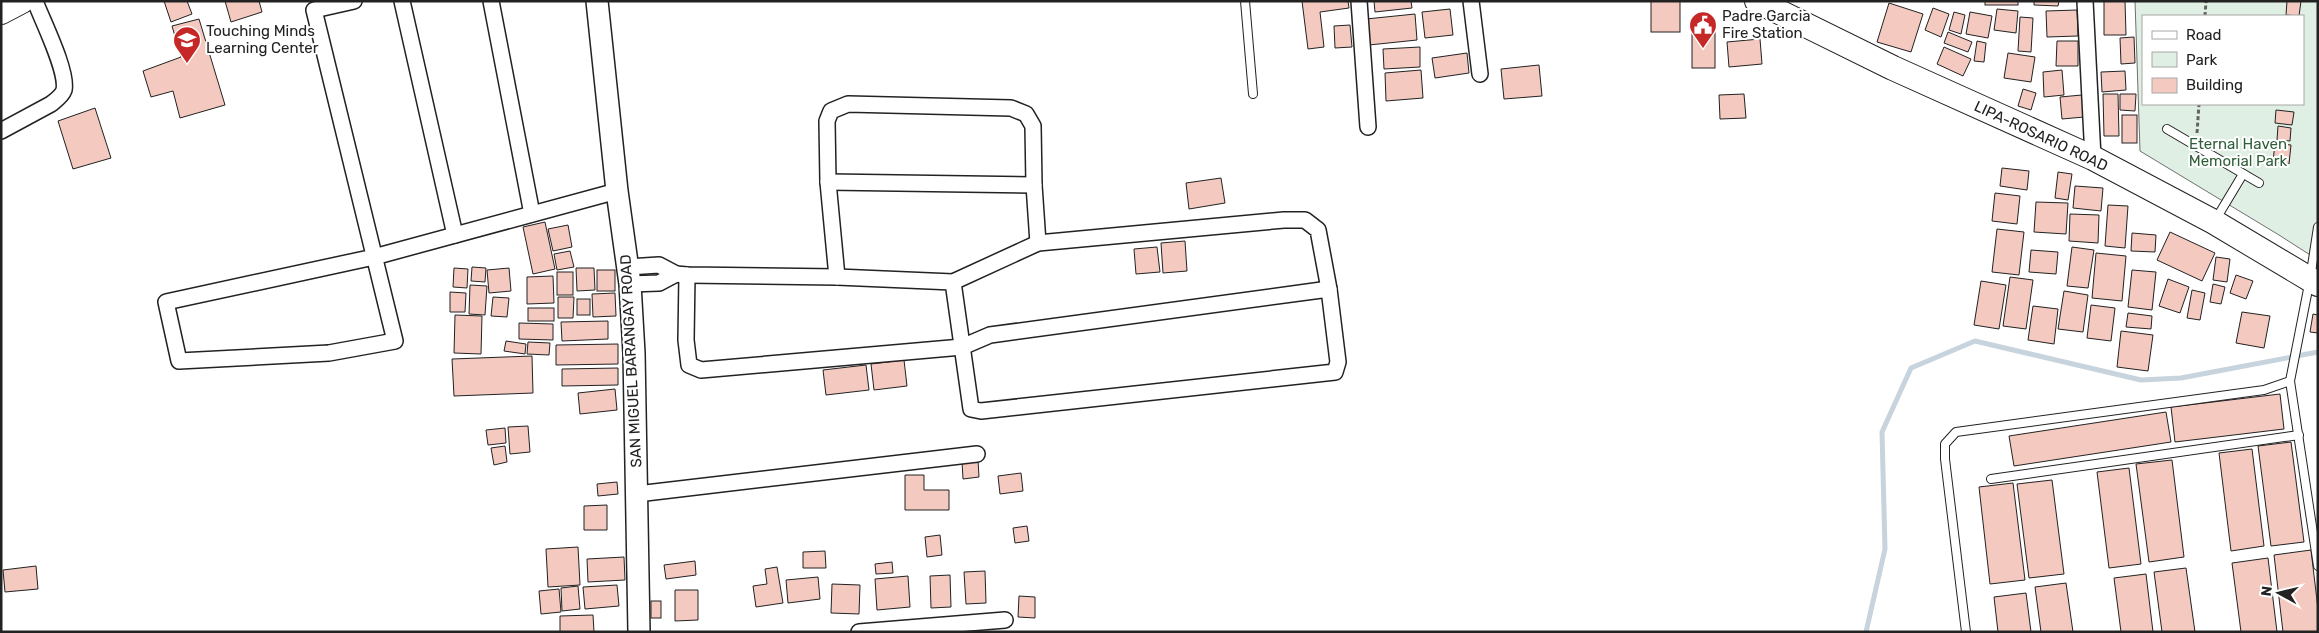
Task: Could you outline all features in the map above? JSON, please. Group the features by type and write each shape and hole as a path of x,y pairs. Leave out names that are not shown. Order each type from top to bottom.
{"main road":[{"name":"LIPA-ROSARIO ROAD","path":"1757,1 1893,68 2093,158 2214,222 2314,282"}],"street":[{"path":"1,131 51,104 58,98 64,88 62,68 35,1"},
{"path":"354,1 314,10 374,257 395,342 329,353 179,361 166,302 374,257 617,191"},
{"path":"402,1 455,235"},
{"path":"491,1 532,214"},
{"name":"SAN MIGUEL BARANGAY ROAD","path":"597,1 617,191 629,276 637,494 639,632"},
{"path":"1359,1 1368,128"},
{"path":"1471,1 1480,74"},
{"path":"2085,1 2093,158"},
{"path":"837,277 828,182 826,121 831,111 848,104 1011,108 1026,114 1033,126 1034,185 1038,243"},
{"path":"828,182 1034,185"},
{"path":"629,276 659,265 681,274 837,277 953,282 1038,243 1284,220 1305,220 1318,230 1329,289 1338,362 1335,372 981,411 971,409 953,282"},
{"path":"681,274 689,365 701,370 962,347 990,335 1329,289"},
{"path":"637,494 977,454"},
{"path":"859,632 1004,620"}],"lane":[{"path":"1244,1 1254,94"},
{"path":"2167,129 2259,183"},
{"path":"2214,222 2243,174"},
{"path":"2318,228 2314,282 2290,381 2318,566"},
{"path":"1966,632 1945,459 1945,444 1956,432 2264,390 2290,381"},
{"path":"1991,479 2299,435"}],"path":[{"path":"2205,15 2206,1"},
{"path":"2196,147 2199,105"}],"green space":[{"name":"Eternal Haven Memorial Park","path":"2135,1 2318,1 2318,260 2140,151"}],"building":[{"path":"164,1 187,1 192,14 171,22"},
{"path":"225,1 259,1 262,12 231,22"},
{"path":"1302,1 1348,1 1349,8 1320,12 1324,47 1308,49"},
{"path":"1374,1 1411,1 1412,8 1375,12"},
{"path":"1651,1 1680,1 1680,32 1651,32"},
{"path":"1985,1 2018,1 2018,5 1985,5"},
{"path":"2034,1 2059,1 2058,6 2034,5"},
{"path":"2104,1 2125,1 2126,35 2104,35"},
{"path":"2287,1 2301,1 2299,15 2286,15"},
{"path":"1889,3 1923,14 1911,52 1877,42"},
{"path":"1933,8 1949,14 1941,37 1925,30"},
{"path":"1450,9 1453,35 1425,38 1422,12"},
{"path":"1997,9 2018,11 2016,33 1994,30"},
{"path":"2077,10 2078,36 2047,37 2046,11"},
{"path":"1954,12 1965,15 1961,34 1949,30"},
{"path":"1970,12 1992,16 1988,38 1966,34"},
{"path":"1415,14 1417,40 1369,45 1366,19"},
{"path":"2020,17 2033,18 2031,52 2018,51"},
{"name":"Touching Minds Learning Center","path":"199,19 225,105 180,118 173,91 151,97 143,71 181,57 172,26"},
{"path":"1350,25 1352,47 1335,48 1334,26"},
{"name":"Padre Garcia Fire Station","path":"1692,30 1715,30 1715,68 1692,68"},
{"path":"1948,32 1972,42 1968,52 1944,43"},
{"path":"2134,37 2135,63 2121,64 2120,38"},
{"path":"1760,39 1762,64 1729,67 1727,42"},
{"path":"1977,41 1986,43 1984,62 1974,61"},
{"path":"2057,41 2078,41 2078,66 2056,66"},
{"path":"1420,47 1420,67 1384,69 1383,49"},
{"path":"1944,47 1971,59 1963,76 1937,64"},
{"path":"1467,53 1469,73 1435,78 1432,58"},
{"path":"2008,53 2035,57 2031,82 2004,78"},
{"path":"1539,65 1542,96 1504,99 1501,69"},
{"path":"1421,70 1423,98 1386,101 1385,73"},
{"path":"2062,70 2064,95 2044,97 2043,72"},
{"path":"2125,71 2126,90 2102,92 2101,72"},
{"path":"2023,89 2036,93 2031,110 2018,106"},
{"path":"1744,94 1746,118 1720,119 1719,95"},
{"path":"2103,94 2118,94 2119,136 2104,136"},
{"path":"2120,94 2136,94 2135,111 2120,110"},
{"path":"2082,95 2084,117 2062,119 2060,97"},
{"path":"95,108 111,158 73,169 58,121"},
{"path":"2276,110 2294,112 2292,125 2275,123"},
{"path":"2122,115 2137,115 2137,143 2122,143"},
{"path":"2278,126 2291,128 2290,141 2277,140"},
{"path":"2275,143 2291,145 2289,164 2273,162"},
{"path":"2002,168 2029,171 2027,190 2000,186"},
{"path":"2058,172 2072,174 2068,200 2055,198"},
{"path":"1221,178 1225,203 1189,209 1186,183"},
{"path":"2075,186 2103,188 2101,211 2073,208"},
{"path":"1995,193 2020,196 2017,224 1992,221"},
{"path":"2036,202 2068,203 2066,234 2034,232"},
{"path":"2108,205 2128,206 2125,248 2105,246"},
{"path":"2070,214 2099,215 2098,243 2069,241"},
{"path":"545,222 555,269 533,274 523,227"},
{"path":"568,225 572,247 553,251 548,229"},
{"path":"1997,229 2024,232 2019,275 1992,272"},
{"path":"2170,232 2215,253 2202,281 2157,260"},
{"path":"2132,233 2156,235 2155,252 2131,251"},
{"path":"1185,241 1187,271 1163,273 1161,243"},
{"path":"1157,247 1160,272 1136,274 1134,249"},
{"path":"2072,247 2094,250 2088,288 2067,286"},
{"path":"2031,250 2058,252 2056,274 2029,272"},
{"path":"570,251 574,267 557,270 554,254"},
{"path":"2096,253 2126,256 2122,301 2092,298"},
{"path":"2216,257 2230,259 2227,282 2213,280"},
{"path":"472,267 486,268 485,282 471,281"},
{"path":"454,268 468,269 467,288 453,287"},
{"path":"509,268 511,291 489,293 487,270"},
{"path":"576,268 594,268 595,290 577,291"},
{"path":"597,270 615,270 615,291 597,291"},
{"path":"2132,270 2156,272 2152,310 2128,307"},
{"path":"557,272 573,272 573,295 557,295"},
{"path":"2236,275 2253,281 2246,299 2230,293"},
{"path":"553,276 554,303 527,304 527,277"},
{"path":"2010,277 2033,280 2026,329 2003,326"},
{"path":"2168,279 2189,287 2180,313 2159,306"},
{"path":"1981,281 2006,285 1999,329 1974,325"},
{"path":"2213,284 2225,287 2221,304 2210,302"},
{"path":"470,285 487,286 485,315 469,314"},
{"path":"2192,290 2205,293 2200,320 2187,318"},
{"path":"2064,291 2088,295 2083,332 2058,329"},
{"path":"450,292 466,293 465,312 450,312"},
{"path":"615,293 616,316 593,317 592,294"},
{"path":"493,297 509,298 507,317 491,316"},
{"path":"558,297 574,297 573,318 558,318"},
{"path":"577,299 590,299 590,315 577,315"},
{"path":"2091,305 2115,308 2111,341 2087,338"},
{"path":"2033,306 2058,309 2054,344 2028,340"},
{"path":"528,308 554,308 554,321 528,321"},
{"path":"2242,312 2270,316 2264,348 2236,343"},
{"path":"2128,313 2152,316 2151,329 2126,327"},
{"path":"2313,314 2318,315 2318,333 2310,332"},
{"path":"455,315 482,316 481,354 454,353"},
{"path":"608,321 608,339 562,341 561,322"},
{"path":"519,323 553,324 553,340 519,339"},
{"path":"2121,331 2153,335 2148,371 2117,367"},
{"path":"506,341 526,344 525,354 504,351"},
{"path":"528,342 550,343 549,355 527,354"},
{"path":"618,344 618,364 556,365 556,345"},
{"path":"532,356 533,393 454,396 452,359"},
{"path":"904,360 907,386 874,390 871,364"},
{"path":"866,365 869,390 826,395 823,370"},
{"path":"618,368 618,385 562,386 562,369"},
{"path":"615,389 617,410 580,414 578,393"},
{"path":"2280,394 2284,429 2175,442 2171,407"},
{"path":"2166,412 2171,442 2014,466 2009,436"},
{"path":"528,426 530,452 510,454 508,427"},
{"path":"505,428 506,443 488,445 486,430"},
{"path":"2291,442 2304,542 2271,546 2258,446"},
{"path":"505,446 507,462 494,465 491,448"},
{"path":"2252,449 2264,546 2231,551 2219,453"},
{"path":"978,460 979,477 963,479 962,462"},
{"path":"2172,460 2184,557 2149,562 2136,464"},
{"path":"2129,468 2141,564 2109,568 2097,472"},
{"path":"1021,473 1023,491 1000,494 998,476"},
{"path":"905,475 924,475 924,490 949,490 949,510 905,510"},
{"path":"2052,480 2064,574 2029,578 2017,484"},
{"path":"617,482 618,494 598,496 597,484"},
{"path":"2013,483 2025,580 1990,584 1979,487"},
{"path":"607,505 607,530 584,530 584,506"},
{"path":"1027,526 1029,541 1015,543 1013,528"},
{"path":"940,535 942,555 927,557 925,537"},
{"path":"578,547 580,585 548,587 546,549"},
{"path":"2311,550 2318,609 2318,632 2283,632 2274,555"},
{"path":"825,551 826,568 803,568 803,552"},
{"path":"624,557 625,580 588,582 587,559"},
{"path":"2268,558 2277,632 2241,632 2232,563"},
{"path":"695,561 696,575 666,579 664,565"},
{"path":"892,562 893,573 876,574 875,564"},
{"path":"36,566 38,589 5,592 3,570"},
{"path":"777,567 783,603 756,607 753,586 767,584 765,569"},
{"path":"2186,568 2195,632 2162,632 2154,572"},
{"path":"985,571 986,603 966,604 964,572"},
{"path":"2146,574 2153,632 2121,632 2114,578"},
{"path":"950,575 951,607 931,608 930,576"},
{"path":"908,576 910,607 877,610 875,579"},
{"path":"818,577 820,599 788,603 786,580"},
{"path":"2066,583 2073,632 2041,632 2035,587"},
{"path":"832,584 860,585 859,614 831,613"},
{"path":"617,585 619,606 585,609 583,587"},
{"path":"578,586 580,609 562,611 561,588"},
{"path":"559,589 561,612 541,614 539,591"},
{"path":"675,590 698,590 698,620 675,621"},
{"path":"2026,593 2031,632 1998,632 1994,597"},
{"path":"1019,596 1035,597 1035,618 1018,617"},
{"path":"651,601 661,601 661,618 651,618"},
{"path":"593,615 594,632 560,632 560,616"}],"waterway":[{"path":"1866,632 1885,549 1882,432 1911,368 1975,341 2141,380 2181,378 2318,352"}],"place":[{"name":"Padre Garcia Fire Station","path":"1703,49"},
{"name":"Touching Minds Learning Center","path":"187,64"}]}
